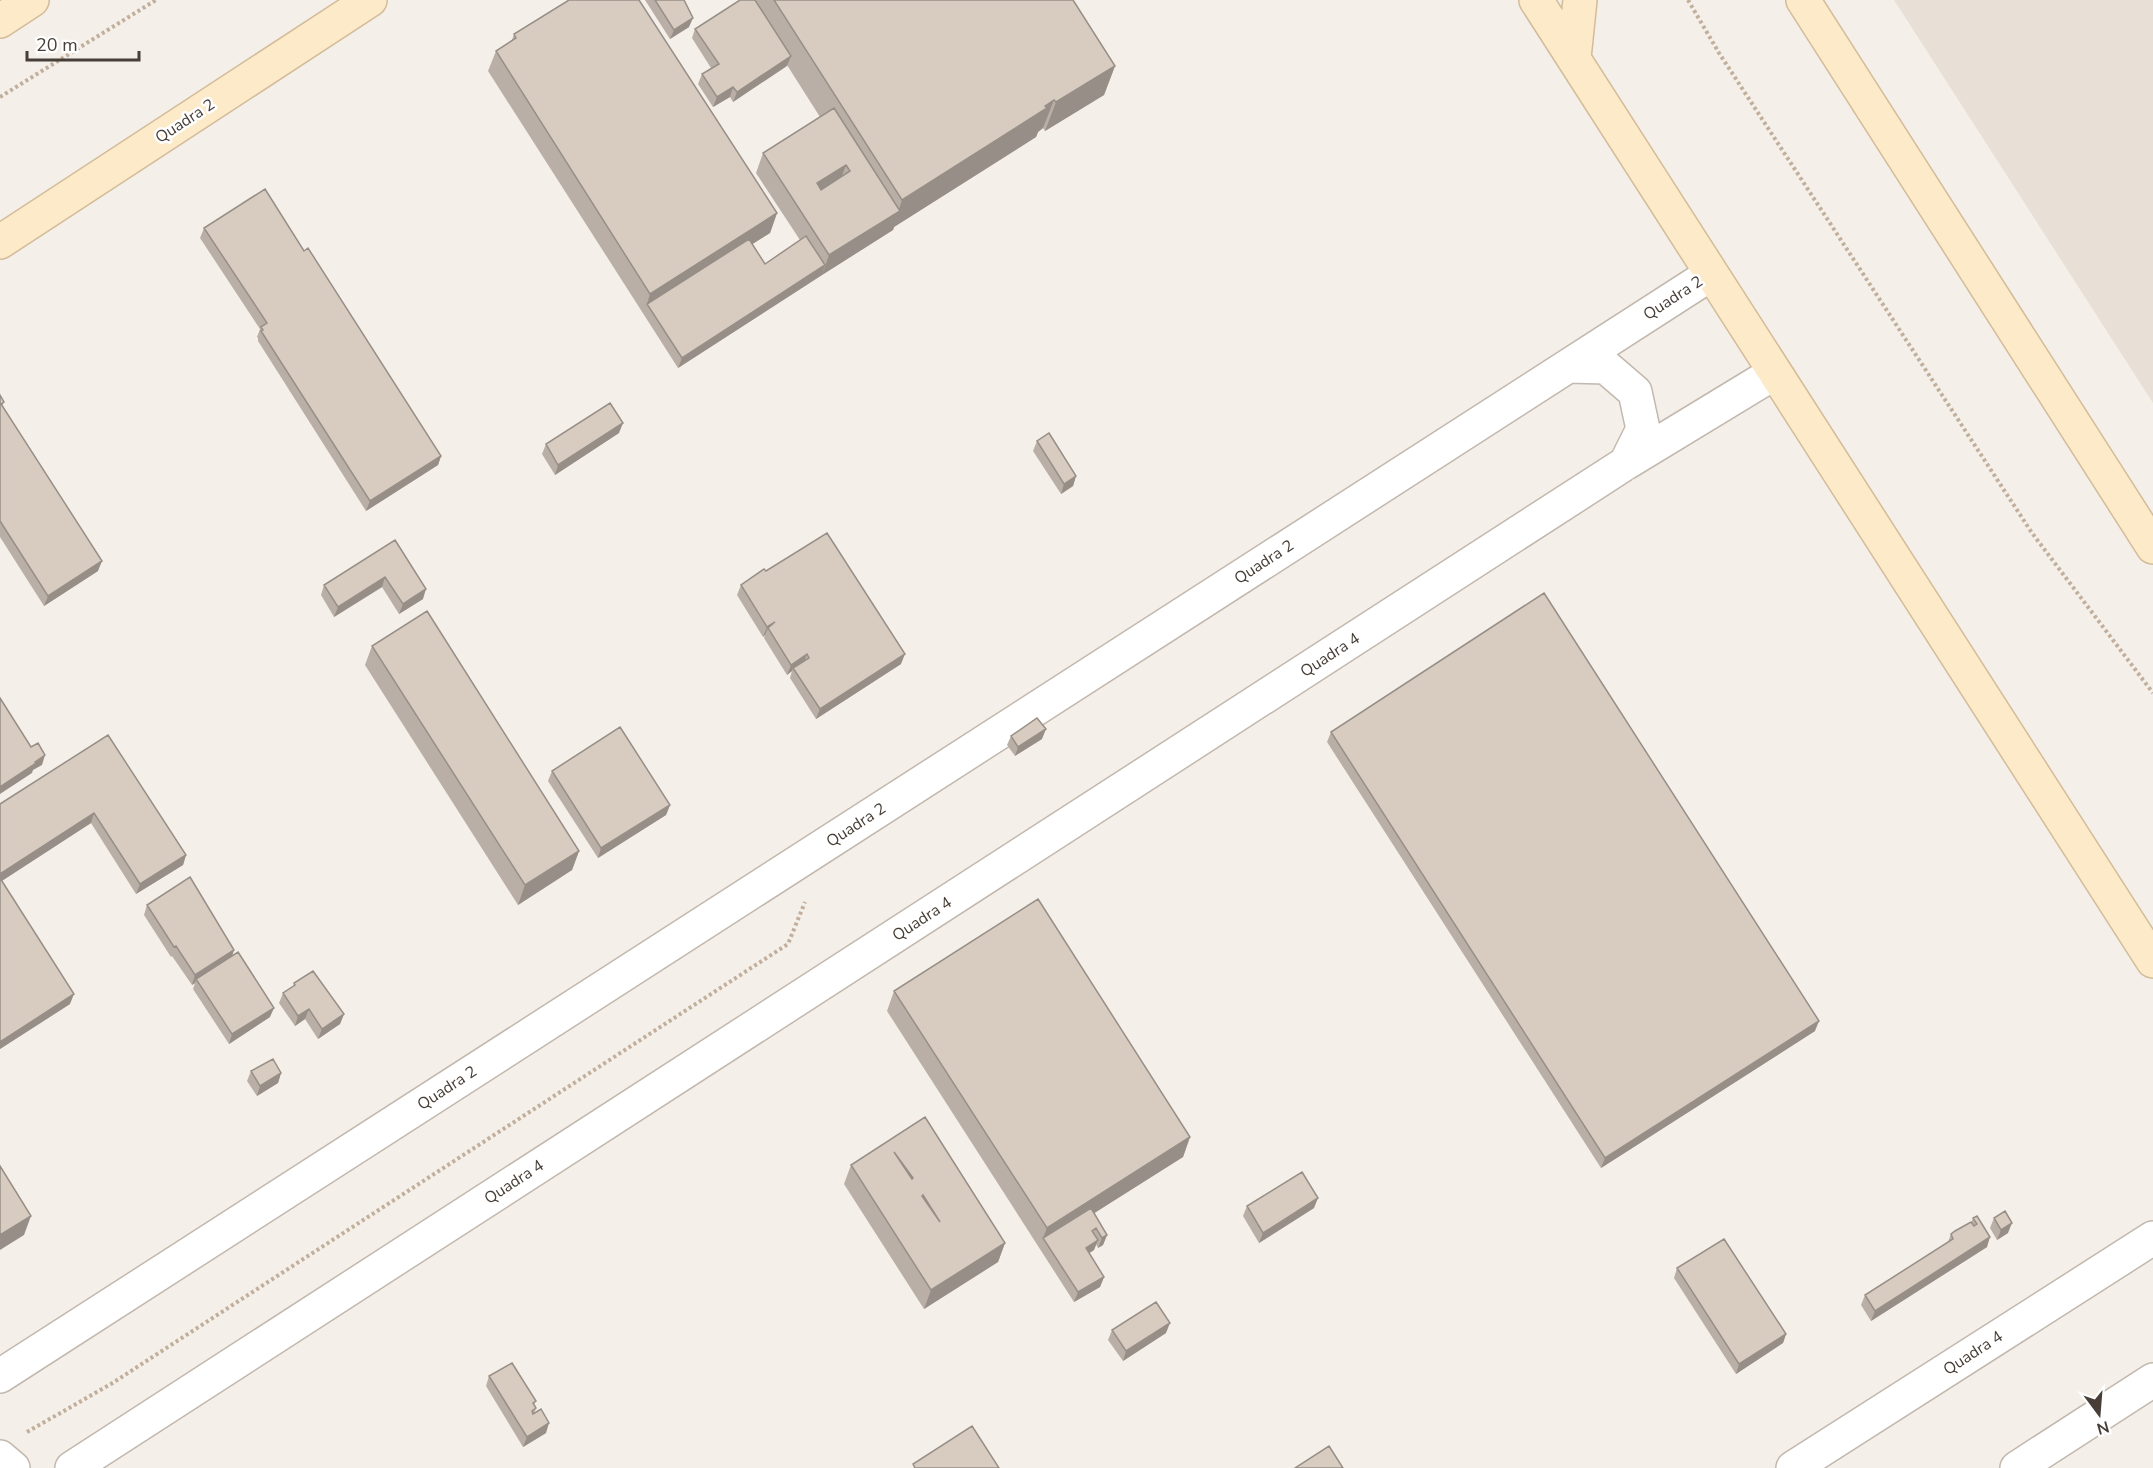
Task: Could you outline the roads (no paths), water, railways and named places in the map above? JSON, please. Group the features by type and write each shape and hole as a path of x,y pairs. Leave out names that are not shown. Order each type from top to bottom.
{"street":[{"path":"0,21 32,0"},
{"name":"Quadra 2","path":"0,242 370,0"},
{"path":"1536,0 2153,961"},
{"path":"1574,58 1580,0"},
{"path":"1803,0 2153,547"},
{"name":"Quadra 2","path":"0,1376 1711,273"},
{"path":"1569,366 1606,367 1635,392 1643,429 1626,463"},
{"name":"Quadra 4","path":"72,1468 1626,463 1774,373"},
{"name":"Quadra 4","path":"1793,1468 2153,1238"},
{"path":"2017,1468 2153,1380"},
{"path":"10,1446 13,1468"}]}
